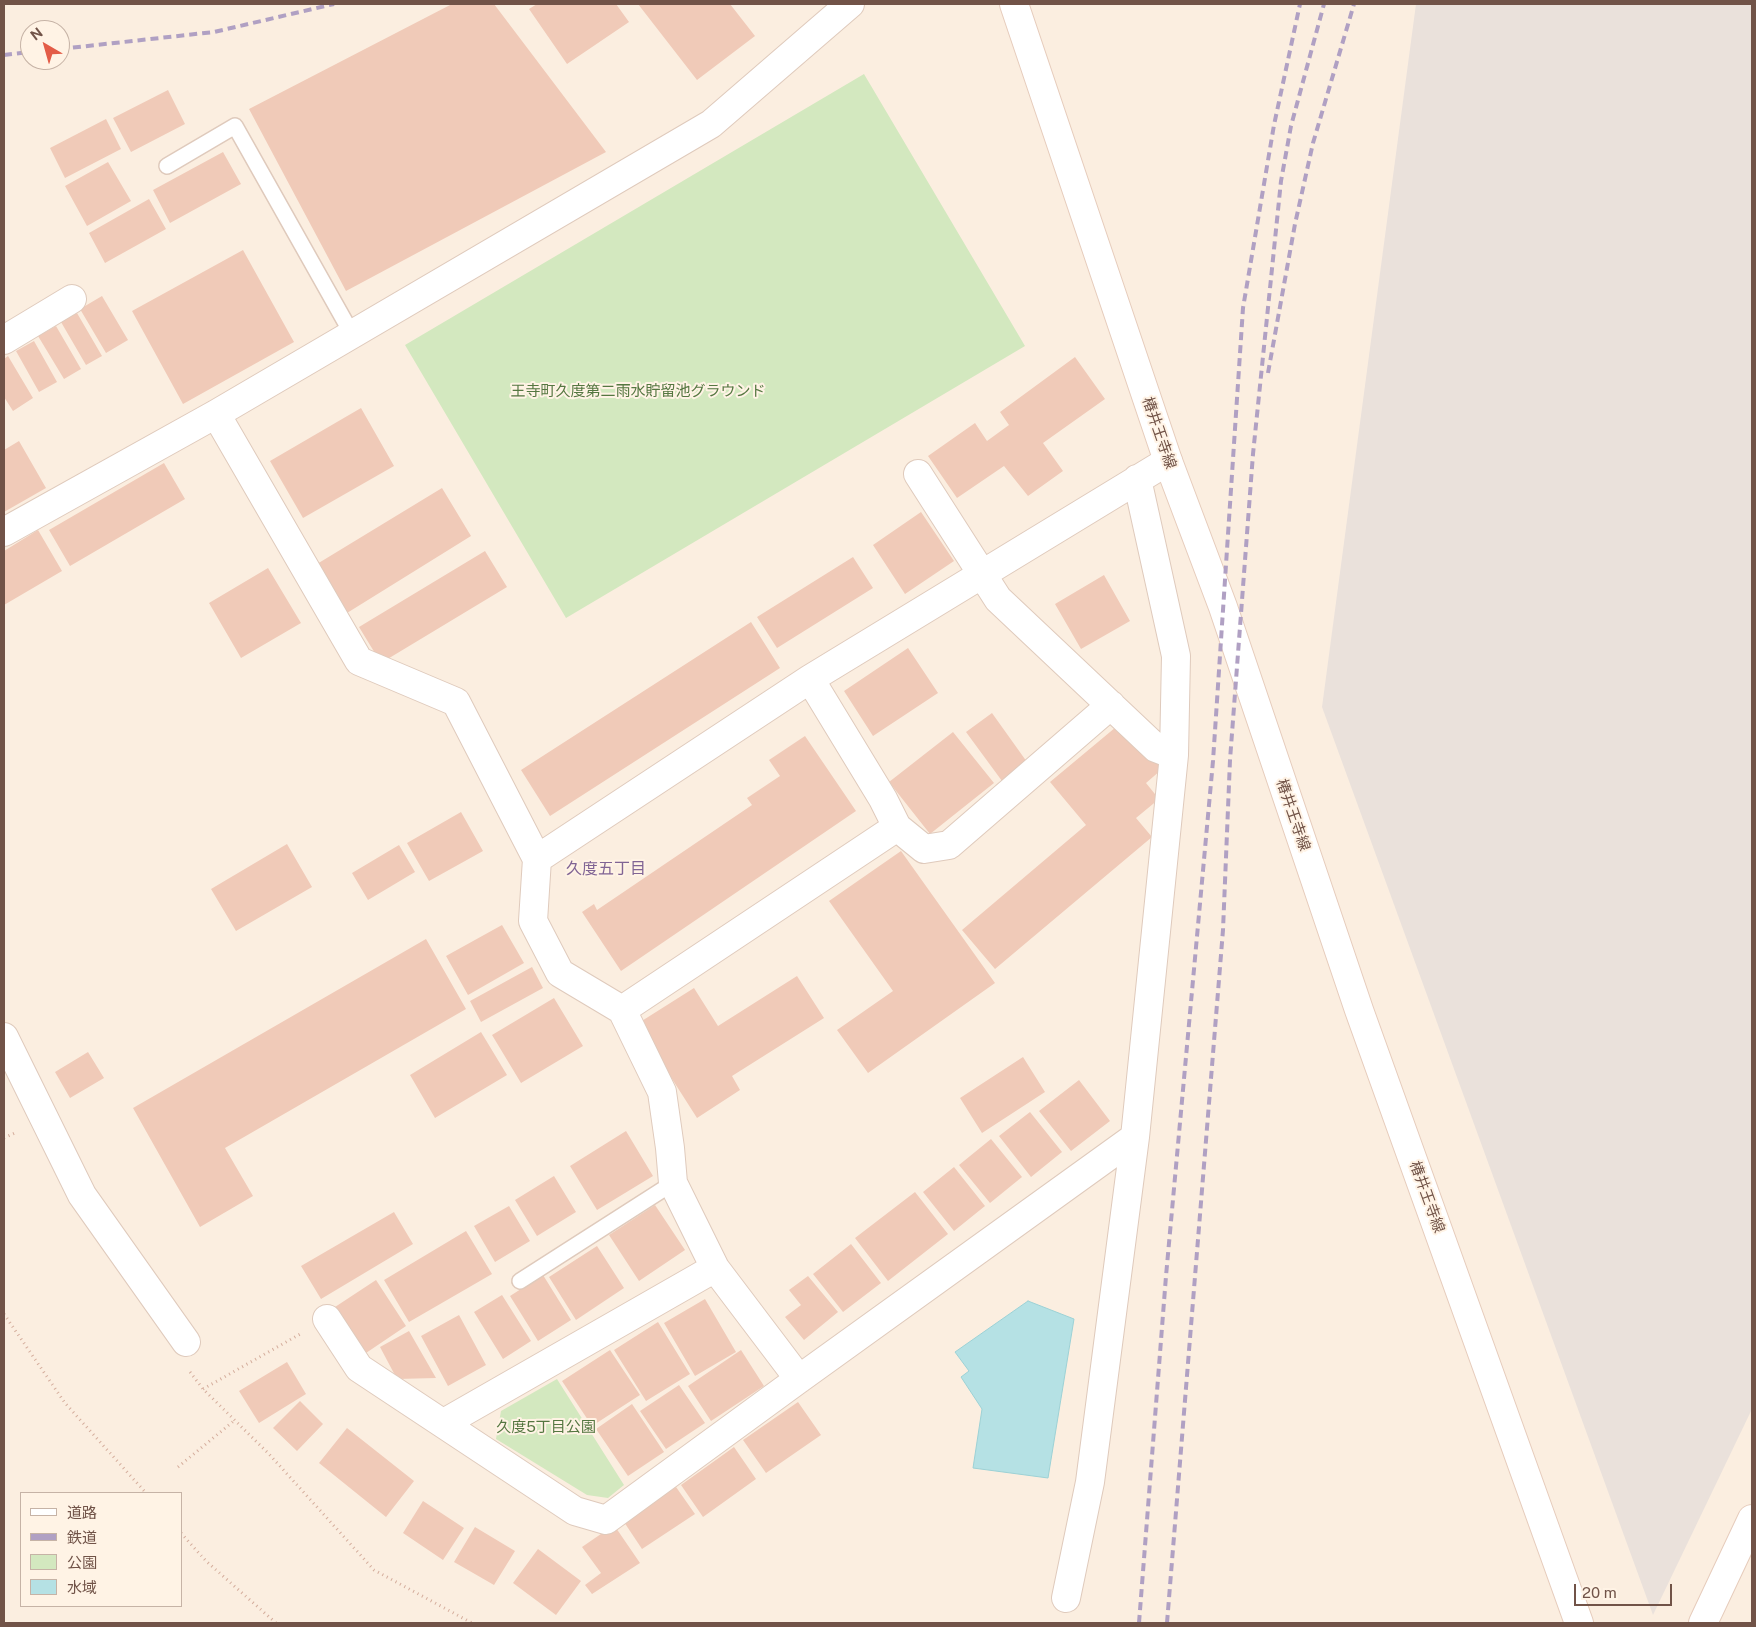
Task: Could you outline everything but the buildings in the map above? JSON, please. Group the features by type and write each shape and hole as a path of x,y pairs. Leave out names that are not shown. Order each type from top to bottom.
{"street":[{"path":"4,532 216,414 711,124 850,4"},
{"name":"椿井王寺線","path":"1014,4 1168,462 1223,607 1359,1010 1579,1623"},
{"path":"4,340 72,299"},
{"path":"216,414 359,660 456,702 537,860 533,921 560,973 622,1010 662,1092 673,1183 715,1268 799,1379"},
{"path":"537,860 810,679 1137,479 1168,462"},
{"path":"918,474 998,599 1156,748 1174,755"},
{"path":"1066,1598 1090,1482 1136,1137 1174,755 1176,656 1137,479"},
{"path":"810,679 883,799 896,827 924,849 949,845 1111,705"},
{"path":"622,1010 896,827"},
{"path":"4,1036 82,1195 185,1354"},
{"path":"326,1320 359,1368 575,1511 606,1520 1136,1137"},
{"path":"444,1423 715,1268"},
{"path":"1703,1623 1752,1519"}],"lane":[{"path":"167,166 235,126 352,334"},
{"path":"520,1281 673,1183"}],"path":[{"path":"4,1138 20,1130"},
{"path":"4,1314 65,1403 145,1492"},
{"path":"203,1389 326,1320"},
{"path":"185,1354 203,1389 269,1454 374,1570 472,1623"},
{"path":"178,1467 235,1420"},
{"path":"182,1534 206,1561 276,1623"}],"shaded area":[{"path":"1416,4 1752,4 1752,1409 1653,1615 1322,707"}],"green space":[{"name":"王寺町久度第二雨水貯留池グラウンド","path":"864,74 1025,346 566,618 405,345"},
{"name":"久度5丁目公園","path":"557,1379 624,1485 608,1498 587,1495 496,1439 501,1411"}],"water":[{"path":"1028,1301 1074,1319 1048,1478 973,1468 982,1409 961,1377 969,1371 955,1352"}],"railway":[{"path":"70,48 214,32 334,4"},
{"path":"1139,1623 1166,1276 1213,761 1243,308 1274,125 1300,4"},
{"path":"1167,1623 1223,930 1230,760 1253,454 1281,181 1291,126 1324,4"},
{"path":"1268,373 1295,224 1313,143 1354,4"},
{"path":"4,55 20,53"}],"district":[{"name":"久度五丁目","path":"606,869"}]}
